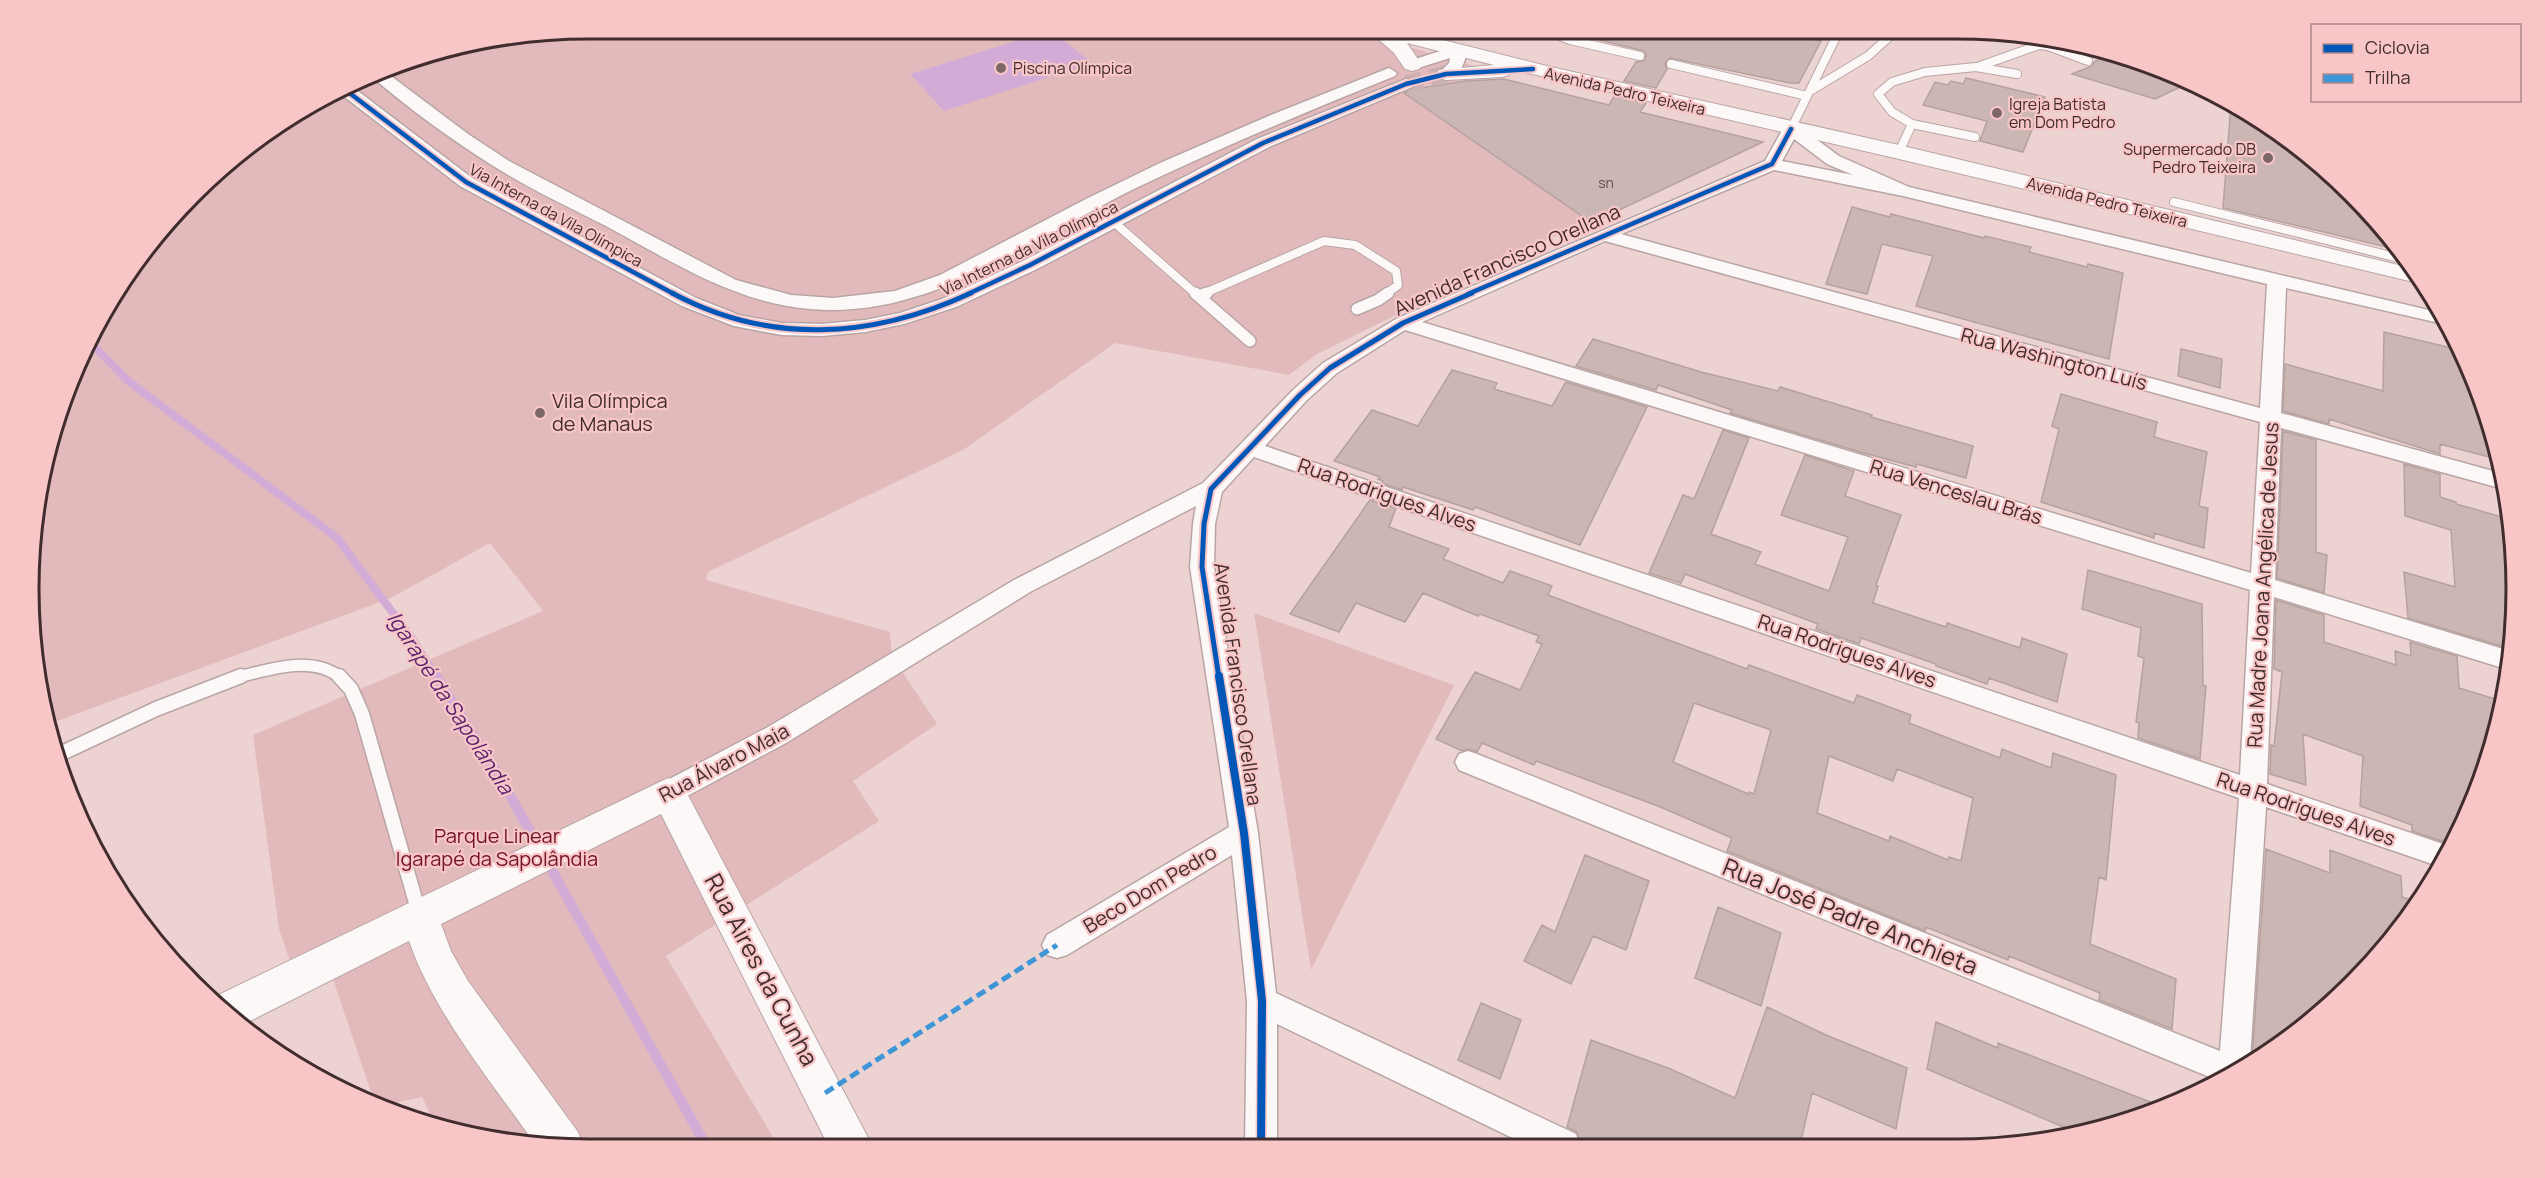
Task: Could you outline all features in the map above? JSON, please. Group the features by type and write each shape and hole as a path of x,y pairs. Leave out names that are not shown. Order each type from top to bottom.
{"street":[{"path":"1390,39 1402,49 1420,73"},
{"name":"Avenida Pedro Teixeira","path":"1417,39 1533,69 1899,152 2407,274"},
{"path":"1420,73 1457,64 1459,50"},
{"path":"1420,73 1459,50"},
{"path":"1420,73 1533,69"},
{"name":"Via Interna da Vila Olímpica","path":"385,79 503,165 729,284 761,296 799,304 840,304 869,302 900,295 953,276 1092,203 1239,132 1389,73"},
{"name":"Via Interna da Vila Olímpica","path":"350,94 466,182 689,302 734,320 782,329 822,330 865,326 904,318 949,303 991,285 1263,143 1420,73"},
{"path":"390,126 428,111"},
{"name":"Avenida Pedro Teixeira","path":"1791,129 1833,160 1903,191"},
{"path":"1772,164 1791,129"},
{"path":"1239,132 1263,143"},
{"name":"Avenida Pedro Teixeira","path":"1772,164 1903,191 2434,317"},
{"name":"Avenida Francisco Orellana","path":"1261,1139 1262,1001 1244,833 1202,567 1204,524 1211,489 1300,395 1330,368 1402,323 1772,164"},
{"path":"548,227 584,208"},
{"name":"Rua Washington Luís","path":"1603,235 2494,479"},
{"path":"634,272 668,253"},
{"name":"Rua Madre Joana Angélica de Jesus","path":"2234,1063 2253,790 2277,279"},
{"name":"Rua Venceslau Brás","path":"1402,323 2501,657"},
{"name":"Rua Rodrigues Alves","path":"1249,448 2437,854"},
{"name":"Rua Álvaro Maia","path":"233,1009 473,892 668,793 777,735 1022,586 1211,489"},
{"name":"Rua José Padre Anchieta","path":"1468,762 2225,1068"},
{"name":"Rua Aires da Cunha","path":"668,793 848,1139"},
{"name":"Beco Dom Pedro","path":"1057,945 1244,833"},
{"path":"420,918 434,958 454,993 557,1138"},
{"path":"1262,1001 1549,1139"}],"lane":[{"path":"1568,39 1640,56"},
{"path":"1791,129 1835,39"},
{"path":"1671,64 1809,94 1852,68 1888,39"},
{"path":"1975,137 1912,124 1897,117 1882,102 1878,94 1892,82 1925,72 1976,67 2037,46"},
{"path":"2055,49 2088,61"},
{"path":"1976,67 2017,74"},
{"path":"1899,152 1912,124"},
{"path":"2174,202 2394,257"},
{"path":"1092,203 1250,341"},
{"path":"1199,297 1324,241 1346,240 1367,250 1396,271 1398,285 1378,300 1357,309"},
{"path":"64,752 180,699 256,672 285,665 310,664 329,670 345,680 362,714 420,918"}],"green space":[{"name":"Vila Olímpica de Manaus","path":"1383,39 1508,76 1421,86 1602,213 1317,354 1289,375 1115,343 963,450 708,572 706,580 890,632 892,656 937,724 853,781 879,821 666,956 774,1139 589,1139 517,1134 431,1115 422,1097 394,1103 372,1094 324,952 293,970 279,929 253,735 543,611 490,543 391,598 56,721 44,661 40,625 40,553 44,517 58,447 68,412 96,346 113,314 132,283 175,226 226,175 283,132 314,113 346,96 412,68 482,50 553,40"},
{"path":"1254,613 1454,685 1311,970"}],"shaded area":[{"name":"Piscina Olímpica","path":"1022,39 1062,39 1092,63 944,111 910,74"}],"building":[{"path":"1595,39 1811,39 1821,41 1799,83 1670,58 1665,63 1667,69 1656,88 1624,81 1636,62 1645,60 1644,51"},
{"path":"2100,59 2133,68 2180,87 2155,99 2072,74 2092,66"},
{"name":"Igreja Batista em Dom Pedro","path":"1966,78 2045,97 2023,152 1980,141 1987,121 1923,105 1935,82 1948,85 1951,81 1963,84"},
{"path":"1504,79 1609,105 1615,95 1646,103 1640,112 1763,142 1592,223 1404,93 1413,89 1466,81"},
{"name":"Supermercado DB Pedro Teixeira","path":"2230,113 2262,132 2319,175 2370,226 2387,247 2223,208"},
{"path":"1852,207 2031,247 2029,252 2087,267 2088,264 2123,273 2109,359 1916,306 1933,256 1882,244 1867,294 1826,284"},
{"path":"2384,332 2450,348 2477,412 2489,457 2440,444 2440,454 2329,419 2329,424 2283,411 2285,364 2383,391"},
{"path":"1593,339 1701,372 1778,391 1780,387 1872,415 1871,417 1973,446 1966,478 1917,464 1916,467 1860,452 1730,413 1732,410 1658,385 1656,390 1576,366"},
{"path":"2181,349 2222,359 2220,388 2178,376"},
{"path":"1452,370 1497,383 1494,389 1552,406 1566,382 1647,407 1580,545 1475,507 1473,510 1403,487 1402,490 1382,483 1383,481 1378,479 1380,477 1334,461 1372,410 1418,426"},
{"path":"2061,394 2157,422 2154,437 2207,452 2199,506 2208,508 2204,548 2154,533 2154,538 2041,502 2059,429 2052,426"},
{"path":"1723,430 1749,438 1711,534 1761,552 1755,564 1829,591 1848,537 1781,515 1805,455 1854,471 1845,496 1901,515 1876,585 1878,586 1873,603 1946,627 1947,623 2020,648 2022,638 2067,654 2057,702 1989,678 1987,684 1861,638 1859,644 1816,629 1818,624 1685,574 1681,583 1649,573 1683,495 1694,499"},
{"path":"2283,431 2316,440 2316,552 2327,555 2324,593 2277,578"},
{"path":"2404,464 2440,474 2440,497 2501,517 2506,589 2503,646 2408,618 2404,572 2455,587 2451,530 2405,516"},
{"path":"1370,500 1396,508 1389,527 1449,549 1443,559 1503,583 1510,571 1552,586 1548,595 1747,669 1749,665 1854,703 1857,695 1911,715 1909,723 2000,758 2002,749 2051,768 2053,753 2116,775 2106,880 2099,877 2090,944 2176,979 2172,1029 2099,1000 2100,993 2009,956 2008,960 1926,927 1925,931 1727,851 1732,838 1658,806 1536,761 1534,765 1482,743 1477,752 1469,749 1462,751 1436,739 1475,672 1520,690 1542,644 1536,642 1539,636 1480,614 1478,616 1423,593 1405,622 1356,603 1339,632 1290,614","holes":["1694,703 1771,730 1754,794 1749,792 1748,794 1673,762","1829,756 1893,781 1897,769 1973,798 1961,861 1949,857 1948,860 1890,836 1889,841 1817,813"]},
{"path":"2088,570 2202,604 2203,685 2206,686 2200,759 2138,738 2139,723 2136,722 2144,658 2138,656 2141,628 2082,609"},
{"path":"2276,600 2324,615 2324,642 2396,665 2395,651 2411,656 2410,642 2457,656 2459,688 2494,699 2477,766 2444,842 2412,831 2412,825 2360,806 2363,756 2303,734 2306,785 2270,774 2271,745 2274,746 2282,672 2274,669"},
{"path":"2266,849 2330,873 2330,850 2401,876 2402,897 2410,900 2370,952 2319,1003 2253,1052"},
{"path":"1585,855 1649,881 1626,950 1593,936 1571,984 1524,961 1542,925 1555,932"},
{"path":"1718,907 1781,933 1761,1006 1695,978"},
{"path":"1481,1003 1521,1020 1500,1079 1458,1060"},
{"path":"1767,1007 1826,1035 1907,1068 1896,1129 1812,1093 1801,1139 1580,1139 1577,1132 1567,1127 1591,1040 1668,1068 1735,1098"},
{"path":"1936,1022 1998,1048 1998,1043 2152,1103 2133,1110 2065,1128 1927,1069"}],"waterway":[{"name":"Igarapé da Sapolândia","path":"95,347 127,380 337,538 413,640 437,678"},
{"name":"Igarapé da Sapolândia","path":"436,676 499,776 702,1139"}],"tunnel":[{"path":"1406,84 1446,74"}],"marked path":[{"path":"825,1093 1057,945"}],"cycle path":[{"path":"351,94 466,182 689,302 734,320 782,329 822,330 865,326 904,318 949,303 1030,265 1263,143 1406,84 1446,74 1533,69"},
{"path":"1261,1139 1262,1001 1244,833 1202,567 1204,524 1211,489 1300,395 1330,368 1365,345 1403,323 1772,164 1791,129"}],"place":[{"name":"Piscina Olímpica","path":"1001,68"},
{"name":"Igreja Batista em Dom Pedro","path":"1997,113"},
{"name":"Supermercado DB Pedro Teixeira","path":"2268,158"},
{"name":"Vila Olímpica de Manaus","path":"540,413"}],"park label":[{"name":"Parque Linear Igarapé da Sapolândia","path":"497,848"}]}
